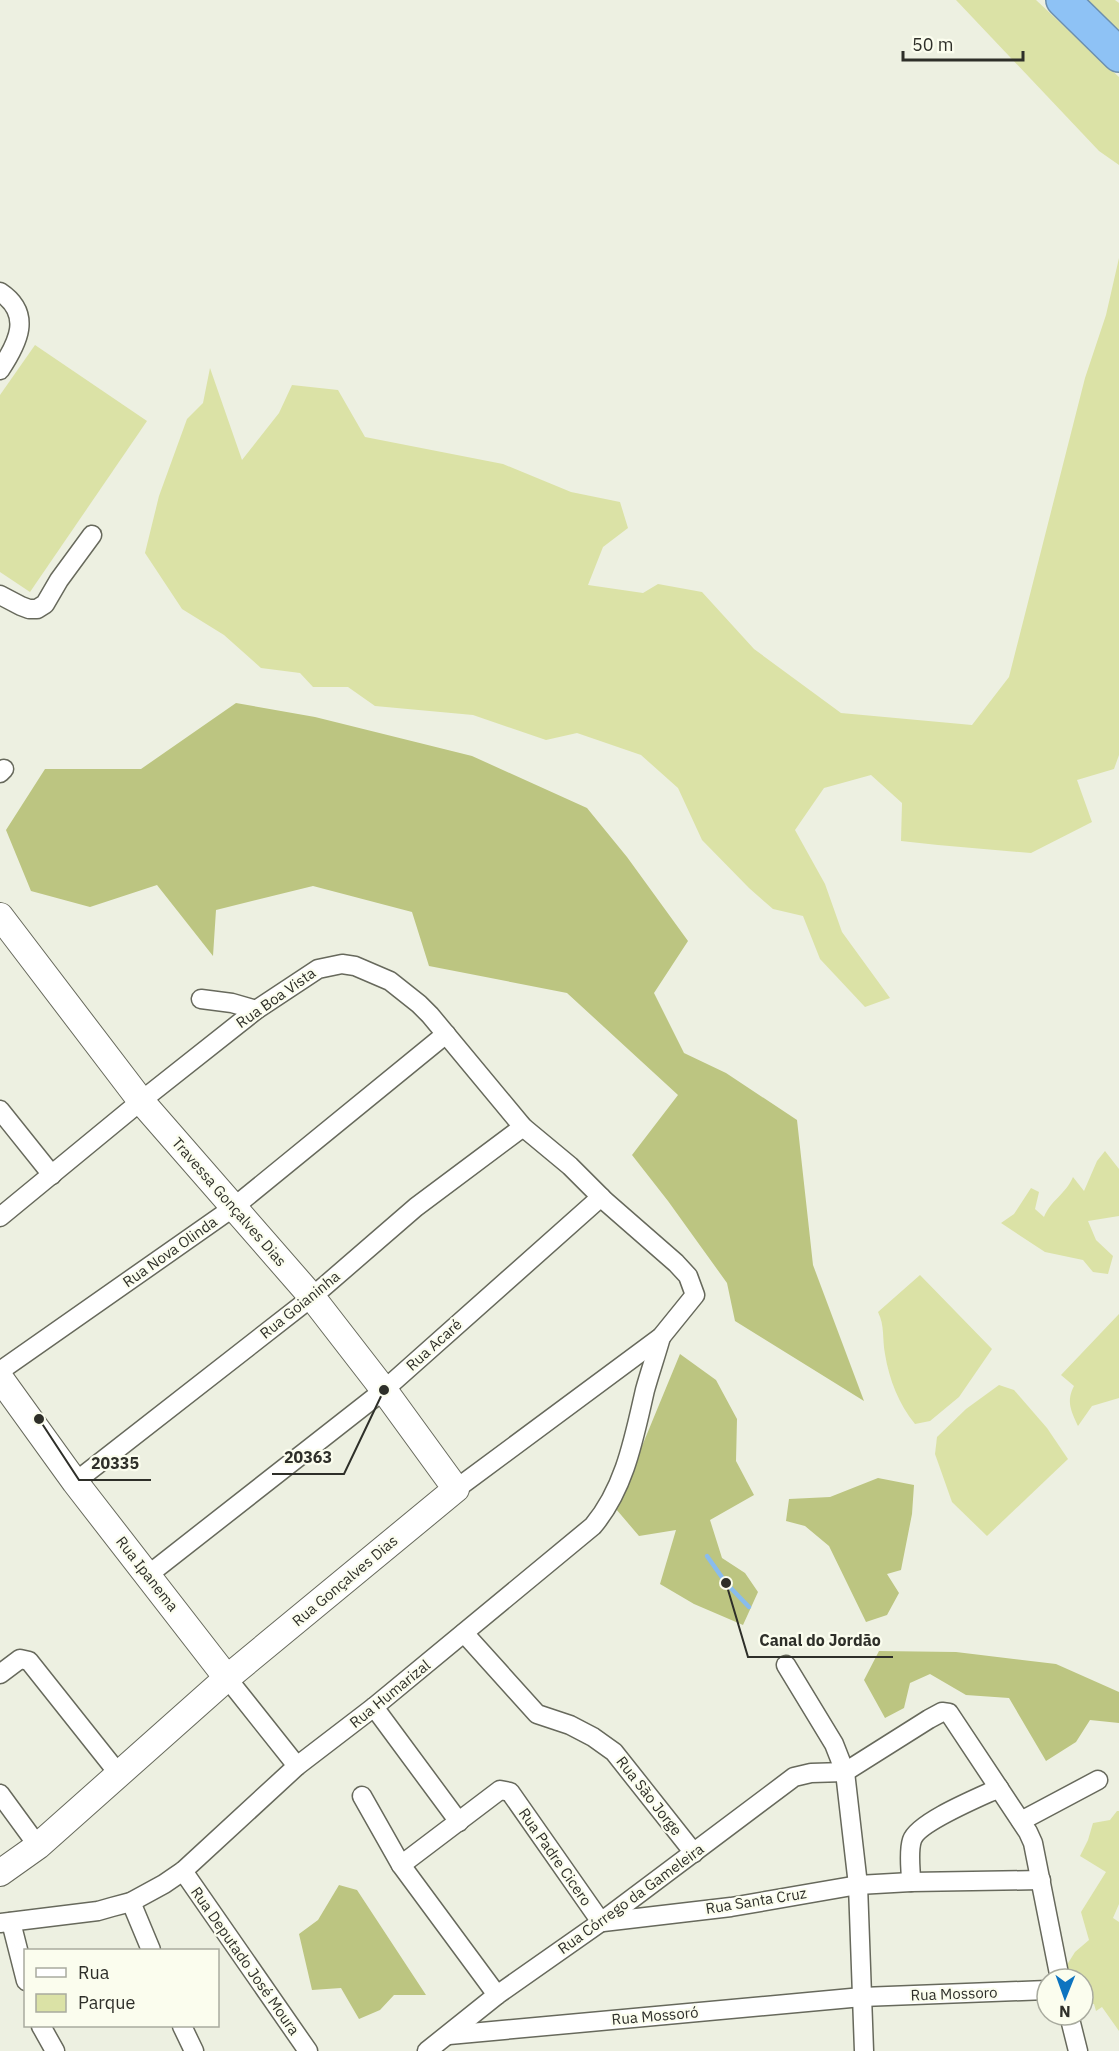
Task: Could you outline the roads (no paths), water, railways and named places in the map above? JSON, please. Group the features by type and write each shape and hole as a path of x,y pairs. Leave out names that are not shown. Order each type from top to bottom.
{"highway":[{"path":"1063,0 1119,55"}],"street":[{"path":"0,292 17,310 19,334 0,370"},
{"path":"0,595 30,609 37,609 45,604 92,535"},
{"name":"Travessa Gonçalves Dias","path":"0,916 141,1101 312,1297 456,1489"},
{"name":"Rua Boa Vista","path":"0,1217 256,1010 318,969 342,964 355,966 390,981 419,1004 523,1127 570,1166 686,1273 695,1295"},
{"path":"201,999 232,1003 256,1010"},
{"name":"Rua Nova Olinda","path":"0,1371 234,1207 446,1034"},
{"path":"0,1110 52,1175"},
{"name":"Rua Goianinha","path":"75,1482 312,1297 416,1207 523,1127"},
{"name":"Rua Acaré","path":"148,1575 384,1390 601,1197"},
{"name":"Rua Gonçalves Dias","path":"0,1873 38,1846 227,1678 456,1489 661,1337 695,1295"},
{"name":"Rua Humarizal","path":"6,1922 98,1911 131,1902 164,1884 183,1871 297,1766 374,1707 593,1526 603,1513 630,1457 661,1337"},
{"name":"Rua Ipanema","path":"0,1378 75,1482 297,1766"},
{"name":"Rua São Jorge","path":"464,1633 537,1714 570,1725 593,1737 614,1752 694,1853"},
{"path":"0,1674 20,1659 29,1660 118,1773"},
{"path":"786,1665 834,1744 845,1772 858,1885 864,2051"},
{"path":"374,1707 459,1822 401,1865"},
{"path":"845,1772 929,1719 945,1711 949,1713 1021,1821 1033,1843 1058,1967"},
{"name":"Rua Córrego da Gameleira","path":"427,2051 497,1995 601,1922 794,1777 811,1773 845,1772"},
{"path":"1021,1821 1098,1780"},
{"path":"911,1882 911,1847 914,1836 933,1819 999,1788"},
{"name":"Rua Padre Cicero","path":"459,1822 500,1790 510,1792 601,1922"},
{"path":"0,1794 38,1846"},
{"path":"362,1796 401,1865 497,1995"},
{"name":"Rua Deputado José Moura","path":"183,1871 308,2051"},
{"name":"Rua Santa Cruz","path":"601,1922 731,1906 858,1885 1041,1880"},
{"path":"131,1902 151,1949"},
{"path":"6,1922 24,1975"},
{"name":"Rua Mossoro","path":"862,1997 1035,1990"},
{"name":"Rua Mossoró","path":"449,2035 862,1997"},
{"path":"43,2027 55,2051"},
{"path":"183,2027 194,2051"},
{"path":"1072,2027 1078,2051"}],"waterway":[{"path":"707,1556 726,1583 749,1607"}],"place":[{"name":"20363","path":"384,1390"},
{"name":"20335","path":"39,1419"},
{"name":"Canal do Jordão","path":"726,1583"}]}
